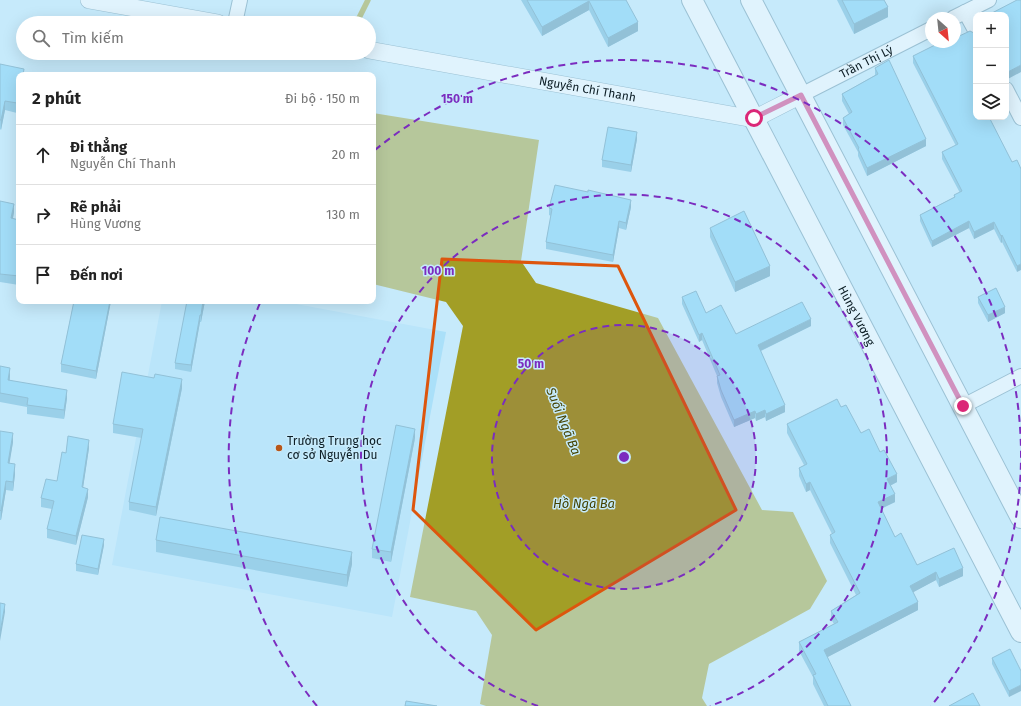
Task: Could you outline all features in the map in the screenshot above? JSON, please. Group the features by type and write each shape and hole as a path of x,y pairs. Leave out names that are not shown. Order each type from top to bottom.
{"main road":[{"name":"Hùng Vương","path":"692,0 1021,632"},
{"path":"751,0 1021,518"}],"street":[{"path":"89,0 179,16"},
{"path":"237,16 240,0"},
{"path":"961,14 989,0"},
{"path":"965,12 973,27"},
{"name":"Trần Thị Lý","path":"801,95 925,32"},
{"name":"Nguyễn Chí Thanh","path":"376,51 754,118"},
{"path":"754,118 801,95"},
{"path":"1009,95 1021,118"},
{"path":"963,406 1021,376"}],"highlighted area":[{"path":"442,259 618,266 736,510 536,630 413,510"}],"shaded area":[{"name":"Trường Trung học cơ sở Nguyễn Du","path":"161,304 296,304 446,332 392,617 112,565"}],"water":[{"name":"Hồ Ngã Ba","path":"376,113 539,140 521,261 536,283 658,318 762,510 793,512 827,581 810,609 709,664 702,698 707,706 486,706 480,704 492,635 476,611 410,597 463,326 446,302 376,285"}],"building":[{"path":"527,0 626,0 638,22 608,38 589,1 542,27"},
{"path":"842,0 884,0 888,7 854,24"},
{"path":"1017,0 1021,0 1021,65 1009,71 1009,12 994,12"},
{"path":"970,31 973,32 973,120 991,120 1012,162 1017,160 1021,169 1021,264 1017,266 994,222 974,232 969,221 932,241 920,215 955,197 954,195 962,191 942,152 958,144 913,56 929,48 961,48 961,35"},
{"path":"889,60 926,139 867,168 858,149 859,148 843,118 852,112 842,94 878,74 875,68"},
{"path":"0,64 24,69 24,72 16,72 16,103 5,101 0,120"},
{"path":"608,127 637,132 631,165 602,160"},
{"path":"555,185 588,192 588,190 631,200 626,223 619,221 613,255 546,242 552,209 549,208"},
{"path":"0,201 14,204 11,218 16,219 16,276 0,274"},
{"path":"744,211 770,266 735,282 710,228"},
{"path":"996,288 1005,307 988,315 978,297"},
{"path":"696,291 706,313 721,305 736,334 802,302 811,319 758,345 785,405 766,414 765,410 756,414 755,411 734,420 721,390 717,376 720,375 702,333 699,335 682,297"},
{"path":"73,304 109,304 96,371 61,364"},
{"path":"186,304 203,304 191,365 175,363"},
{"path":"0,366 10,368 8,380 67,390 64,410 27,405 28,398 0,393"},
{"path":"122,372 154,378 155,374 182,379 156,507 129,502 143,429 113,424"},
{"path":"837,399 841,407 846,405 861,433 869,429 880,452 884,450 897,474 887,479 895,494 878,502 895,537 901,533 917,565 954,548 963,568 939,579 936,572 910,586 918,602 824,650 851,706 828,706 813,675 816,674 799,642 838,622 831,611 860,593 830,535 835,532 810,482 806,484 799,468 807,464 787,424"},
{"path":"396,425 415,429 391,552 372,549"},
{"path":"0,431 13,433 8,463 15,464 13,482 6,481 1,511 0,510"},
{"path":"68,436 89,440 82,487 88,489 76,536 47,529 54,501 41,498 46,479 57,481 62,452 66,453"},
{"path":"160,517 352,552 347,575 156,540"},
{"path":"82,535 104,539 98,569 76,564"},
{"path":"0,603 5,604 0,633"},
{"path":"1010,649 1021,671 1021,685 1009,691 992,658"},
{"path":"973,693 980,706 949,706"},
{"path":"406,701 437,706 405,706"}],"waterway":[{"name":"Suối Ngã Ba","path":"360,16 368,0"}],"place":[{"name":"Trường Trung học cơ sở Nguyễn Du","path":"279,448"}],"route":[{"path":"754,118 801,95 963,406"}]}
